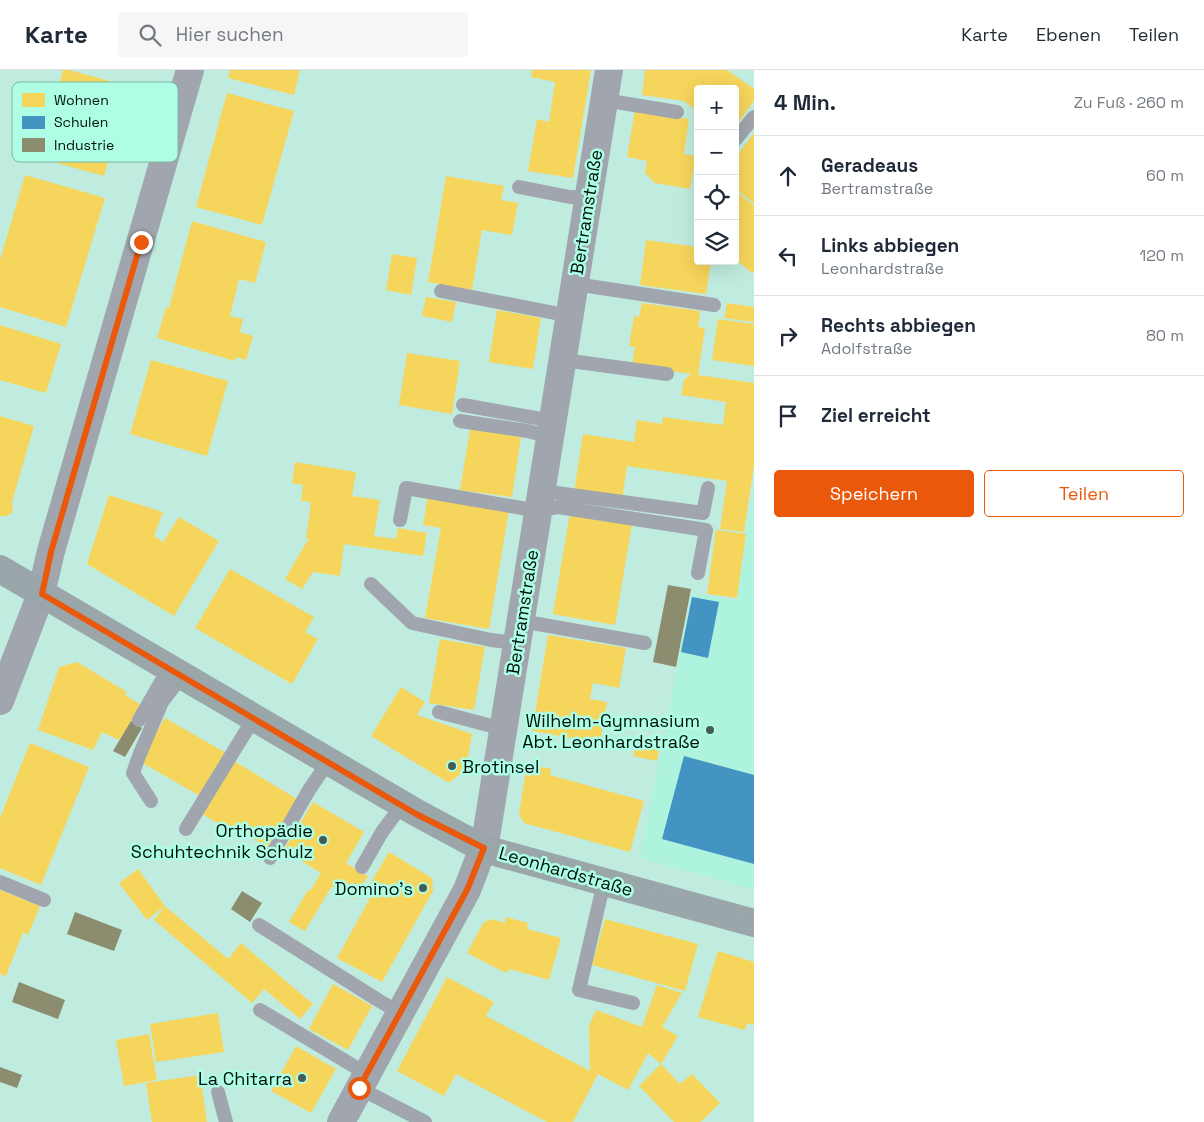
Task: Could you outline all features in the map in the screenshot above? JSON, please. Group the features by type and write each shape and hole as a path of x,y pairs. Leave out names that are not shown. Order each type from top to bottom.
{"street":[{"path":"178,112 190,70"},
{"name":"Bertramstraße","path":"341,1122 467,890 484,848 609,70"},
{"path":"0,702 42,594 51,552 163,162"},
{"name":"Leonhardstraße","path":"0,569 402,805 484,848 754,923"}],"lane":[{"path":"604,100 677,112"},
{"path":"739,135 754,117"},
{"path":"519,187 570,197 589,198"},
{"path":"575,284 714,305"},
{"path":"441,291 570,316"},
{"path":"563,360 667,374"},
{"path":"463,405 552,429"},
{"path":"460,421 528,431 552,429"},
{"path":"400,520 406,488 703,514 708,488"},
{"path":"540,501 558,507 706,530 698,573"},
{"path":"371,584 412,623 491,640 519,632 645,642"},
{"path":"139,720 176,672"},
{"path":"151,801 133,773 176,672"},
{"path":"439,712 504,729"},
{"path":"186,828 254,718"},
{"path":"270,858 309,790 328,762"},
{"path":"362,866 382,832 402,805"},
{"path":"0,882 44,900"},
{"path":"604,882 579,990 633,1003"},
{"path":"259,926 400,1013"},
{"path":"260,1010 425,1122"},
{"path":"218,1092 226,1122"}],"shaded area":[{"name":"Wilhelm-Gymnasium Abt. Leonhardstraße","path":"754,483 754,889 640,858 692,593 737,601"}],"building: Wohnen":[{"path":"63,70 69,70 113,82 60,82"},
{"path":"230,70 300,70 294,95 228,78"},
{"path":"532,70 591,70 573,178 528,171 537,119 549,122 555,82 531,77"},
{"path":"645,70 727,70 754,89 754,101 739,122 739,85 694,85 694,109 684,101 642,95"},
{"path":"227,93 294,111 262,225 196,207"},
{"path":"635,110 689,119 684,154 694,156 690,189 655,183 645,173 647,161 627,157"},
{"path":"754,133 754,203 739,192 739,153"},
{"path":"53,162 108,162 104,176"},
{"path":"25,175 105,198 66,327 0,307 0,260"},
{"path":"446,176 504,186 501,200 518,203 512,235 482,230 472,290 428,282"},
{"path":"739,194 754,205 754,271 752,273 739,262"},
{"path":"192,221 266,242 255,283 239,279 230,316 243,319 240,332 253,336 246,360 236,357 235,361 157,338 166,307 169,308"},
{"path":"646,240 694,246 694,265 710,265 706,294 640,285"},
{"path":"392,254 417,258 411,295 386,290"},
{"path":"426,297 456,302 452,322 422,316"},
{"path":"642,303 700,311 698,327 705,328 698,375 754,383 754,465 744,532 720,529 727,481 627,466 622,500 574,493 583,434 634,442 637,420 662,424 663,417 723,425 726,402 681,395 684,380 691,374 632,365 635,347 629,346 634,316 639,317"},
{"path":"727,303 754,307 754,322 724,318"},
{"path":"497,310 541,318 533,369 489,362"},
{"path":"718,319 754,324 754,366 712,360"},
{"path":"0,325 61,344 46,393 0,380"},
{"path":"407,353 460,361 452,414 399,405"},
{"path":"151,360 228,381 207,456 130,434"},
{"path":"0,416 34,426 12,502 13,512 7,516 0,516"},
{"path":"470,429 521,437 512,497 460,490"},
{"path":"295,462 356,472 352,496 380,500 374,536 396,539 398,528 427,533 423,556 344,544 340,576 313,572 302,589 285,579 309,538 306,538 311,502 301,501 303,485 292,483"},
{"path":"109,495 163,512 154,536 163,542 179,517 219,541 174,616 87,564"},
{"path":"428,496 509,510 489,629 425,618 441,528 423,525"},
{"path":"570,513 632,524 615,625 553,614"},
{"path":"716,530 746,534 737,598 707,594"},
{"path":"230,569 314,617 305,632 318,639 292,684 195,628"},
{"path":"548,635 626,648 619,688 593,683 590,699 607,702 600,743 532,731"},
{"path":"440,639 485,647 474,710 429,703"},
{"path":"77,662 127,692 125,695 143,706 133,723 131,721 119,740 102,732 93,750 38,730 59,667"},
{"path":"401,687 425,702 417,715 472,734 466,769 449,783 371,736"},
{"path":"165,718 226,753 200,796 139,761"},
{"path":"637,740 660,745 657,761 633,756"},
{"path":"30,743 89,767 41,885 0,868 0,818"},
{"path":"234,761 297,799 268,847 231,826 229,830 202,814"},
{"path":"527,764 551,769 550,775 644,801 630,852 524,823 519,814"},
{"path":"313,802 364,832 346,863 368,876 354,899 332,886 305,931 289,922 308,890 310,891 321,873 284,850"},
{"path":"389,852 432,878 433,891 382,982 337,958 375,889 369,886"},
{"path":"138,869 165,906 147,920 119,883"},
{"path":"0,890 40,906 28,935 23,932 6,976 0,974"},
{"path":"165,906 228,959 241,943 313,1004 300,1019 264,989 252,1003 154,920"},
{"path":"506,917 528,923 527,929 561,938 549,980 510,969 506,973 467,953 483,923 491,919 505,923"},
{"path":"605,919 698,944 685,991 592,965"},
{"path":"718,951 754,962 754,1025 747,1023 745,1030 698,1017"},
{"path":"447,977 494,1002 486,1016 590,1071 589,1026 596,1010 642,1027 657,985 682,993 662,1027 678,1036 661,1064 648,1053 628,1090 598,1074 573,1122 547,1122 456,1074 444,1096 397,1071"},
{"path":"333,984 372,1006 348,1050 309,1029"},
{"path":"218,1013 224,1052 156,1062 150,1024"},
{"path":"149,1034 157,1080 124,1086 116,1040"},
{"path":"296,1046 336,1069 311,1113 271,1091"},
{"path":"661,1064 680,1084 692,1074 720,1103 701,1122 674,1122 639,1086"},
{"path":"200,1075 207,1122 152,1122 146,1083"}],"building: Schulen":[{"path":"692,597 719,602 708,658 681,652"},
{"path":"684,756 754,775 754,864 662,839"}],"building: Industrie":[{"path":"668,585 691,589 676,667 653,662"},
{"path":"131,721 142,728 125,757 113,751"},
{"path":"242,891 262,903 250,922 231,909"},
{"path":"75,912 122,930 114,951 67,934"},
{"path":"19,982 65,1000 58,1019 12,1002"},
{"path":"0,1067 22,1075 17,1088 0,1082"}],"tram line":[{"path":"0,560 419,810 485,843 754,917"},
{"path":"0,576 414,820 481,853 754,929"}],"place":[{"name":"Wilhelm-Gymnasium Abt. Leonhardstraße","path":"710,730"},
{"name":"Brotinsel","path":"452,766"},
{"name":"Orthopädie Schuhtechnik Schulz","path":"323,840"},
{"name":"Domino's","path":"423,888"},
{"name":"La Chitarra","path":"302,1078"}],"route":[{"path":"141,242 51,552 42,594 416,814 484,848 467,890 359,1088"}]}
